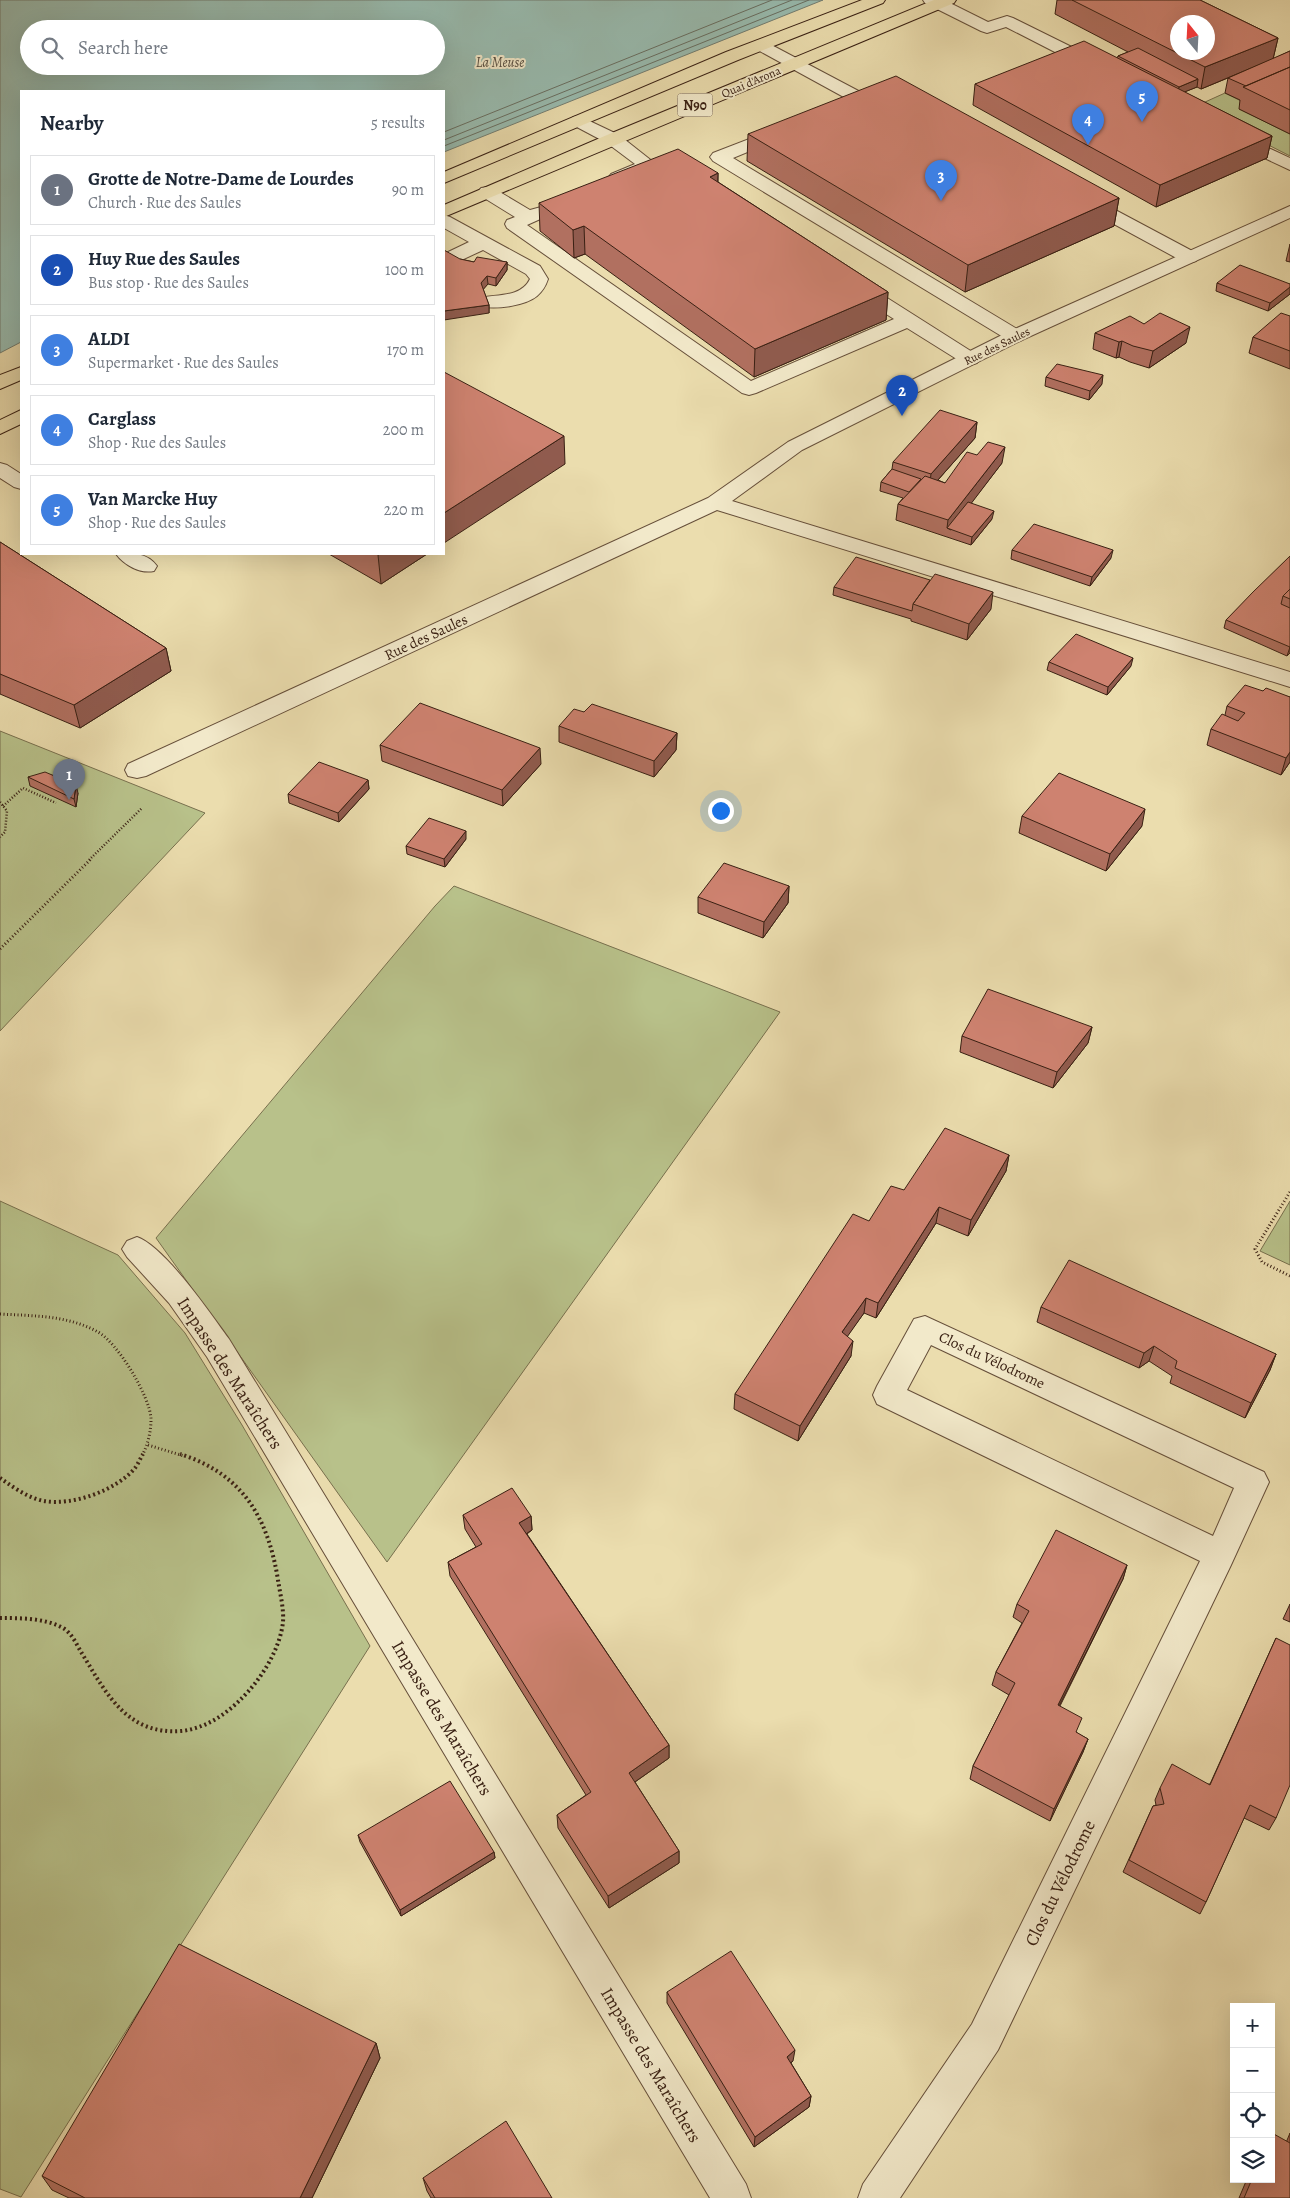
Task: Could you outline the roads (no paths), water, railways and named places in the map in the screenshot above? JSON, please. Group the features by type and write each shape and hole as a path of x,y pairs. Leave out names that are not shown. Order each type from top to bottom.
{"main road":[{"name":"N90","path":"445,178 762,45 877,0"},
{"name":"Quai d'Arona","path":"445,212 487,192 940,1"},
{"path":"0,384 20,374"},
{"path":"0,428 20,417"}],"street":[{"path":"940,1 987,28 1007,21 1112,75"},
{"path":"762,45 872,104 846,107"},
{"path":"578,121 613,139 648,165 602,185"},
{"path":"800,124 719,156 1015,336"},
{"path":"1219,129 1290,165"},
{"path":"1066,191 1189,257"},
{"path":"487,192 529,217"},
{"path":"557,205 514,224 749,389 908,320"},
{"name":"Rue des Saules","path":"137,770 716,503 795,446 1015,336 1290,211"},
{"path":"445,222 533,270 539,279 536,287 530,293 515,298 486,302"},
{"path":"446,260 482,243"},
{"path":"842,278 970,359"},
{"path":"0,469 20,482"},
{"path":"716,503 1290,680"},
{"path":"129,555 146,566"},
{"name":"Impasse des Maraîchers","path":"137,1249 179,1294 218,1348 732,2198"},
{"name":"Clos du Vélodrome","path":"878,2198 985,2037 1220,1556 1253,1482 925,1328 888,1395 1220,1556"}],"water":[{"name":"La Meuse","path":"0,0 823,0 445,152 445,90 20,90 20,343 0,353"}],"place":[{"name":"Van Marcke Huy","path":"1142,122"},
{"name":"Carglass","path":"1088,145"},
{"name":"ALDI","path":"941,201"},
{"name":"Huy Rue des Saules","path":"902,416"},
{"name":"Grotte de Notre-Dame de Lourdes","path":"69,800"}]}
